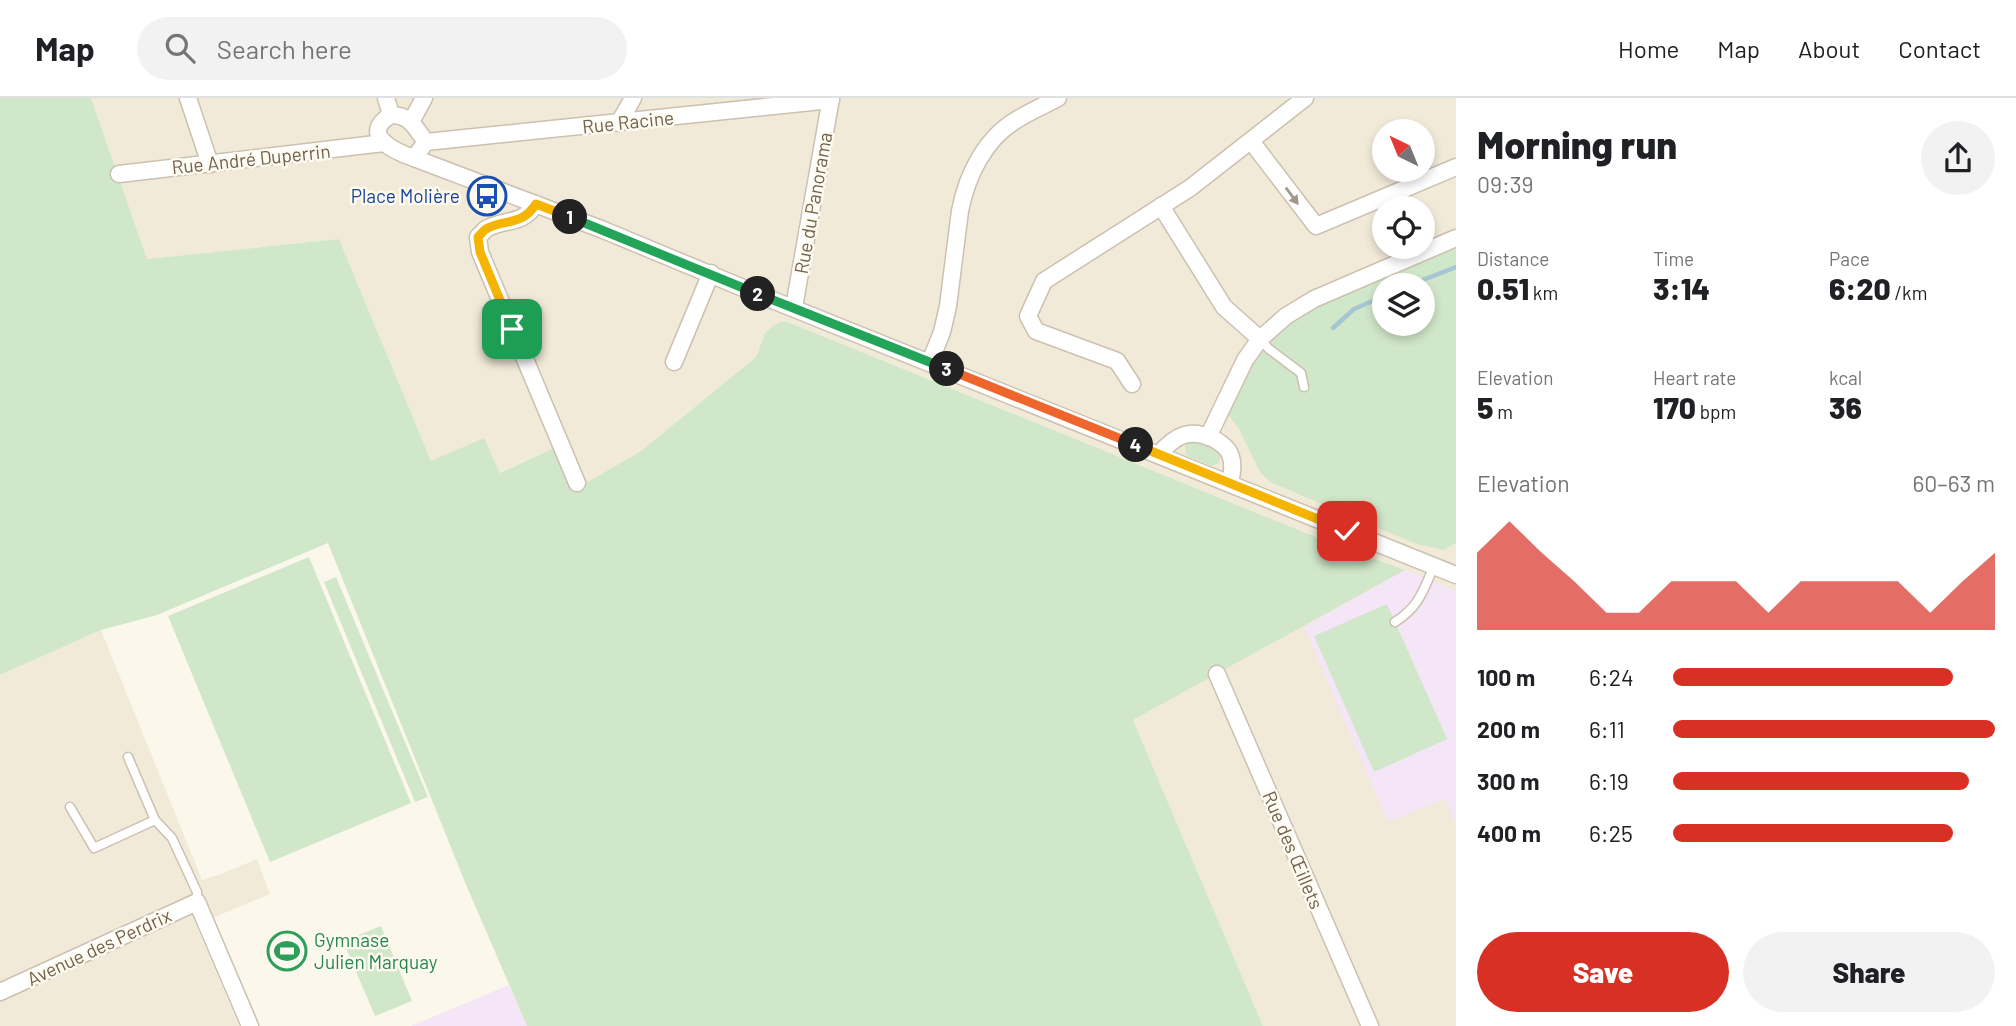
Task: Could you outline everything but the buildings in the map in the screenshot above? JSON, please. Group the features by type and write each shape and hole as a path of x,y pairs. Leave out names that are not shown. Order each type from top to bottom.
{"street":[{"path":"188,98 210,164"},
{"path":"386,98 391,115"},
{"path":"411,122 424,98"},
{"path":"619,123 633,98"},
{"path":"1132,384 1117,361 1036,331 1028,316 1044,281 1190,188 1305,98"},
{"name":"Rue Racine","path":"422,149 831,99"},
{"name":"Rue du Panorama","path":"794,307 831,99"},
{"path":"930,362 945,319 963,196 974,168 1002,130 1050,100"},
{"path":"422,149 396,152 384,144 380,126 391,115 401,115 411,122 422,149 456,173 711,273 1456,575"},
{"path":"1251,141 1315,226 1456,167"},
{"name":"Rue André Duperrin","path":"119,174 384,144"},
{"path":"536,204 530,213 519,220 486,229 478,237 480,252 577,483"},
{"path":"1161,206 1224,307 1261,339"},
{"path":"1208,437 1245,360 1261,339 1286,316 1314,299 1456,238"},
{"path":"674,362 711,273"},
{"path":"1159,454 1170,441 1180,436 1191,433 1208,437 1229,452 1233,466 1230,483"},
{"name":"Rue des Œillets","path":"1217,674 1370,1026"},
{"path":"197,902 249,1026"},
{"name":"Avenue des Perdrix","path":"0,992 197,902"}],"lane":[{"path":"1261,339 1269,349 1301,373 1304,387"},
{"path":"1395,622 1414,608 1434,566"},
{"path":"128,757 155,820 172,838 197,892 197,902"},
{"path":"71,807 94,848 155,820"}],"shaded area":[{"path":"91,98 1456,98 1456,1026 1263,1026 1133,720 1404,570 1333,544 788,322 765,333 756,357 641,451 573,491 554,448 499,473 431,461 339,239 147,259"},
{"path":"1405,570 1456,591 1456,824 1445,799 1388,822 1304,627"},
{"path":"101,630 202,880 257,859 270,894 196,925 239,1026 0,1026 0,675"},
{"path":"509,985 527,1026 411,1026"}],"green space":[{"path":"0,98 91,98 147,259 339,239 431,461 484,438 500,473 554,448 574,490 641,451 756,357 765,333 774,325 788,322 1333,544 1405,570 1133,720 1263,1026 527,1026 467,887 328,543 157,615 101,630 0,675"},
{"path":"1456,246 1456,543 1444,550 1416,544 1270,482 1260,472 1239,429 1225,410 1248,366 1265,345 1296,319 1327,301 1372,282 1372,336 1435,336 1435,273 1393,273 1426,259 1435,259 1435,255"},
{"path":"1195,440 1217,448 1221,454 1219,463 1212,466 1186,455 1185,446 1189,441"},
{"path":"309,557 411,803 270,862 168,616"},
{"path":"336,577 428,797 415,802 324,582"},
{"path":"1387,604 1447,739 1374,772 1314,636"},
{"path":"381,926 412,1001 375,1016 343,941"}],"waterway":[{"path":"1435,275 1456,267"},
{"path":"1333,328 1354,309 1372,301"}],"place":[{"name":"Place Molière","path":"487,196"},
{"name":"Gymnase Julien Marquay","path":"287,951"}],"route":[{"path":"512,329 480,252 478,237 486,229 519,220 530,213 536,204 1347,531"}]}
